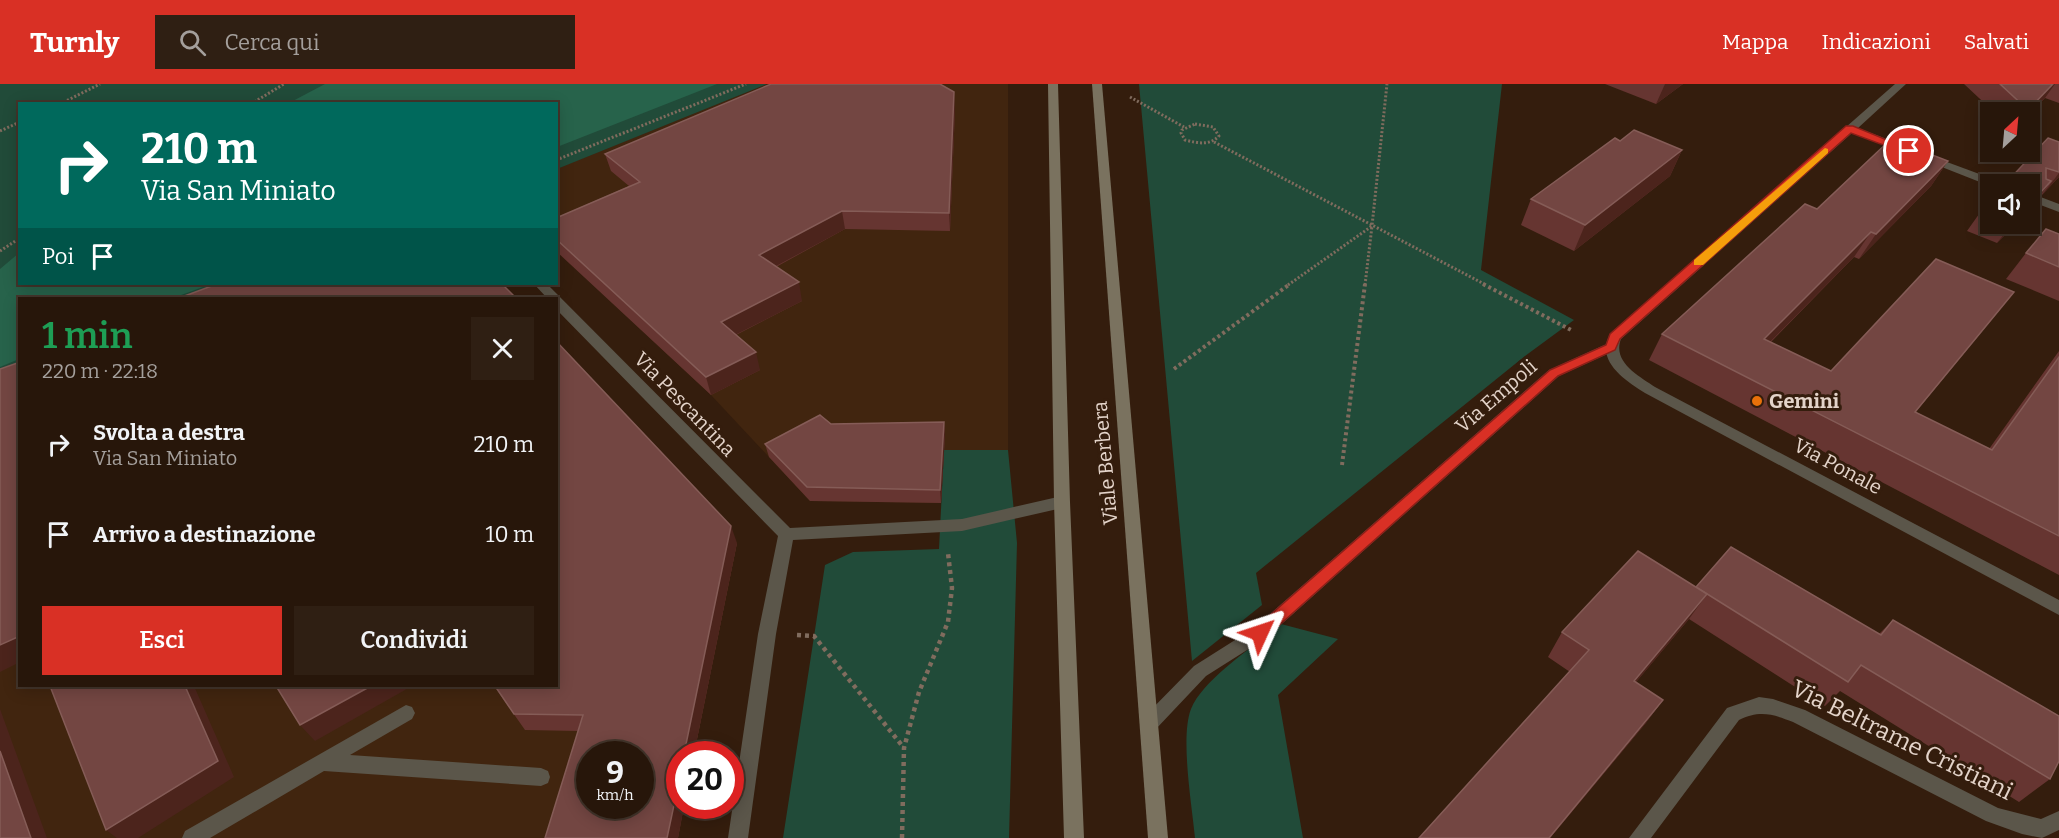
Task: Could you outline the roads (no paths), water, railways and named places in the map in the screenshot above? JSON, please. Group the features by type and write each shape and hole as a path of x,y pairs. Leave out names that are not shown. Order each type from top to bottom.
{"street":[{"name":"Viale Berbera","path":"1053,84 1062,502 1074,838"},
{"name":"Viale Berbera","path":"1097,84 1158,838"},
{"name":"Via Empoli","path":"1149,724 1200,671 1260,633 1554,373 1611,347 1615,337 1901,84"},
{"path":"1850,129 1980,178"},
{"path":"2040,201 2059,208"},
{"name":"Via Pescantina","path":"541,285 552,297"},
{"name":"Via Pescantina","path":"558,303 786,534"},
{"name":"Via Ponale","path":"1611,347 1619,365 1650,390 2059,608"},
{"path":"738,838 767,634 786,534 962,525 1062,502"},
{"name":"Via Beltrame Cristiani","path":"1639,838 1733,714 1749,704 1767,704 1799,716 1993,815 2022,825 2043,829 2059,820"},
{"path":"192,838 406,713"},
{"path":"323,762 541,777"}],"place":[{"name":"Gemini","path":"1757,401"}]}
